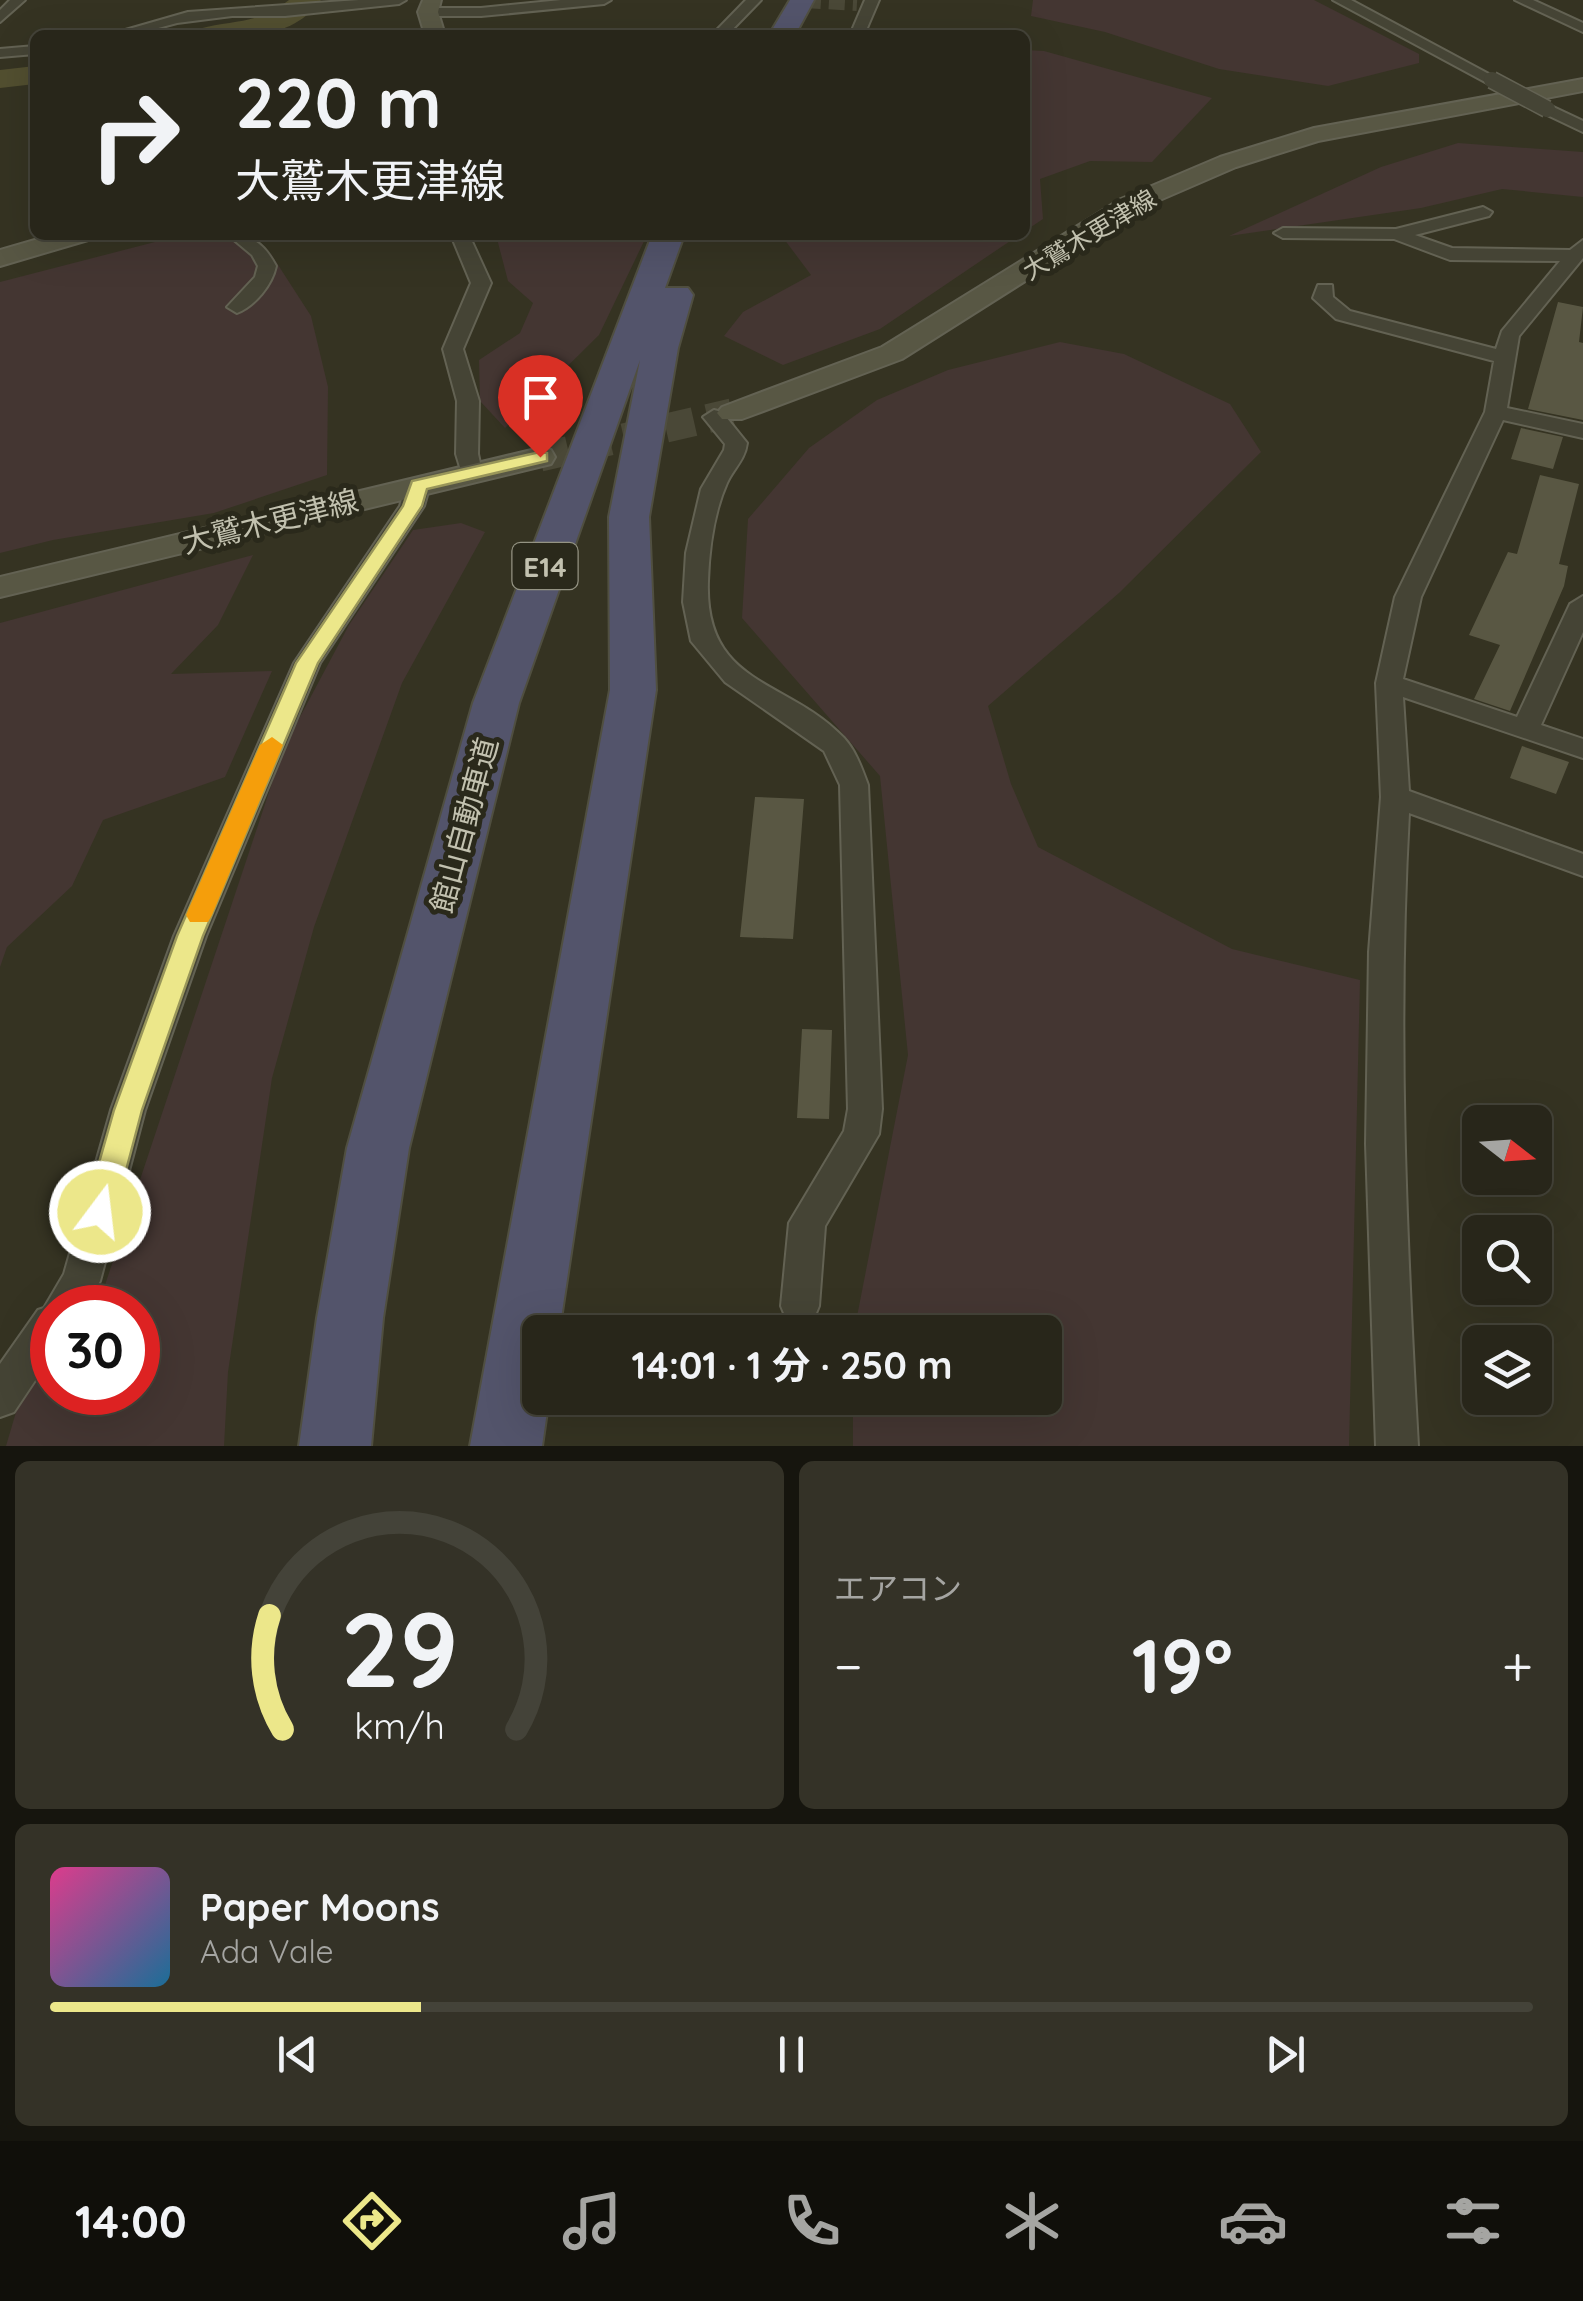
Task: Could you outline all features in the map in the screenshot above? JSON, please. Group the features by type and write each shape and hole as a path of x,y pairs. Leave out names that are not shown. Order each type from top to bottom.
{"highway":[{"path":"785,30 802,0"},
{"path":"810,30 826,0"},
{"name":"館山自動車道","path":"335,1442 350,1318 378,1148 496,703 666,240"},
{"path":"528,1315 634,690 629,517 634,480 660,348 696,240"},
{"path":"494,1446 522,1341"},
{"path":"506,1446 522,1350"}],"main road":[{"name":"大鷲木更津線","path":"723,415 892,353 1130,204 1228,162 1314,135 1581,88"},
{"path":"0,258 62,240"},
{"name":"大鷲木更津線","path":"0,587 540,457"}],"street":[{"path":"0,18 18,0"},
{"path":"133,30 210,10 225,0"},
{"path":"170,20 399,0"},
{"path":"430,6 481,12 604,0"},
{"path":"724,30 754,0"},
{"path":"1340,0 1583,127"},
{"path":"1522,0 1583,28"},
{"path":"858,30 866,2"},
{"path":"0,53 30,50"},
{"path":"1283,233 1396,234 1483,212"},
{"path":"1396,234 1450,254 1579,252"},
{"path":"236,307 264,279 267,266 260,252 244,240"},
{"path":"462,240 481,284 472,310 458,329 452,357 468,401 465,455 471,472"},
{"path":"1397,1446 1384,1144 1385,952 1396,797 1390,683 1408,598 1496,412 1510,335 1579,252"},
{"path":"1326,289 1323,298 1343,316 1505,358"},
{"path":"1496,412 1583,430"},
{"path":"723,415 736,442 736,454 714,485 697,560 697,619 708,650 739,681 794,710 837,746 854,785 865,1108 861,1134 806,1223 800,1306"},
{"path":"78,1285 128,1110 190,936 238,822 307,663 412,506 418,485"},
{"path":"1525,729 1583,604"},
{"path":"1390,683 1583,749"},
{"path":"1396,797 1583,866"},
{"path":"0,1398 30,1355"}],"shaded area":[{"path":"1033,0 1314,0 1419,54 1419,63 1328,86 1219,69 1105,32 1031,16"},
{"path":"1030,50 1212,98 1152,162 1090,161 1040,179 1043,219 1030,228"},
{"path":"1458,143 1583,152 1583,197 1502,189 1421,208 1229,236 1381,167"},
{"path":"163,240 240,240 271,254 311,316 328,387 327,475 214,513 53,540 0,553 0,282"},
{"path":"497,240 645,240 599,335 505,428 480,401 479,360 520,333 533,303 508,281"},
{"path":"785,240 1012,240 880,329 783,365 724,336 743,312 811,275"},
{"path":"1060,342 1124,354 1230,404 1261,452 1119,593 988,706 1011,784 1038,847 1232,949 1360,980 1349,1446 853,1446 853,1415 1062,1415 1062,1315 857,1315 908,1055 880,776 742,618 748,519 809,448 877,400 948,370"},
{"path":"461,523 485,532 402,683 314,927 272,1078 228,1372 224,1446 6,1446 19,1402 30,1388 30,1415 160,1415 160,1285 105,1285 284,747 349,625 413,530"},
{"path":"253,555 218,625 171,674 272,671 225,777 103,820 72,886 7,947 0,967 0,623"}],"building":[{"path":"1558,302 1583,307 1579,342 1583,343 1583,420 1528,409"},
{"path":"1521,428 1563,437 1553,469 1511,459"},
{"path":"1540,475 1579,484 1559,564 1568,566 1564,586 1510,711 1474,699 1500,645 1469,635 1508,552 1517,554"},
{"path":"1522,746 1569,762 1556,794 1510,778"},
{"path":"755,797 804,799 793,939 740,937"},
{"path":"802,1029 832,1030 829,1119 797,1118"}],"waterway":[{"path":"241,30 274,25 307,0"},
{"path":"0,79 30,76"}],"tunnel":[{"path":"805,0 857,3"},
{"path":"540,457 732,413"}],"slow traffic":[{"path":"199,915 272,745"}],"route":[{"path":"100,1212 128,1110 190,936 307,663 412,506 418,485 540,457"}]}
